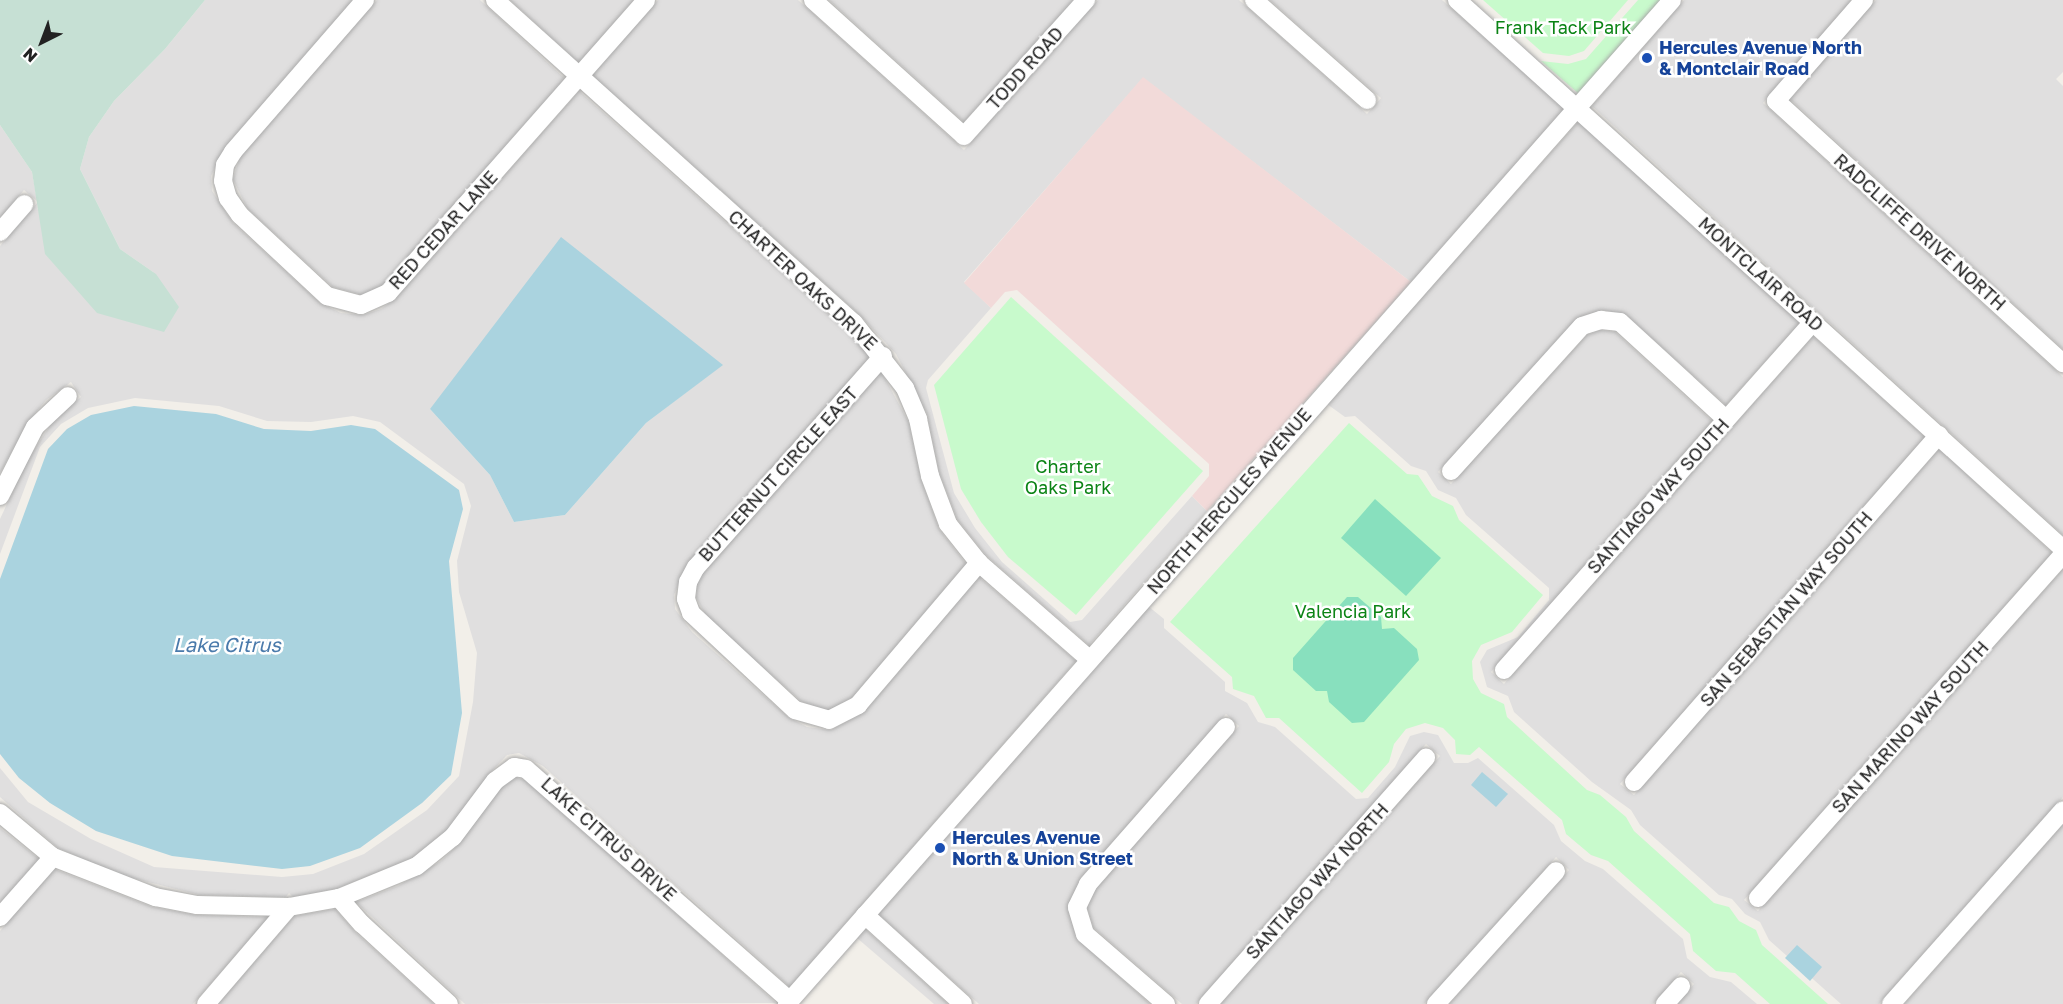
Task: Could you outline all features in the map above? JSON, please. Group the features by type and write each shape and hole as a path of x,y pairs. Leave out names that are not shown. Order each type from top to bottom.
{"street":[{"name":"RED CEDAR LANE","path":"365,0 233,152 225,165 223,181 228,198 240,215 327,296 362,305 376,302 388,293 646,0"},
{"name":"CHARTER OAKS DRIVE","path":"495,0 854,323 883,356 905,388 918,419 930,476 948,524 979,563 1089,659"},
{"name":"TODD ROAD","path":"813,0 964,136 1086,0"},
{"path":"1254,0 1367,100"},
{"name":"MONTCLAIR ROAD","path":"1457,0 1579,108 2063,549"},
{"name":"NORTH HERCULES AVENUE","path":"788,1002 1672,0"},
{"name":"RADCLIFFE DRIVE NORTH","path":"1864,0 1776,101 2063,363"},
{"path":"0,232 24,204"},
{"path":"1451,471 1582,326 1601,320 1620,322 1726,419"},
{"name":"SANTIAGO WAY SOUTH","path":"1504,670 1814,322"},
{"name":"BUTTERNUT CIRCLE EAST","path":"883,356 696,567 688,582 686,599 700,625 795,710 829,720 858,705 979,563"},
{"path":"0,496 35,427 68,396"},
{"name":"SAN SEBASTIAN WAY SOUTH","path":"1634,782 1939,435"},
{"name":"SAN MARINO WAY SOUTH","path":"1758,898 2063,555"},
{"path":"1166,1004 1085,934 1077,907 1088,884 1226,727"},
{"name":"SANTIAGO WAY NORTH","path":"1208,1004 1426,758"},
{"name":"LAKE CITRUS DRIVE","path":"0,813 53,856 155,897 197,905 290,907 339,898 417,866 453,837 495,781 514,766 526,769 788,1002"},
{"path":"1891,1004 2063,810"},
{"path":"0,917 53,856"},
{"path":"1436,1004 1556,871"},
{"path":"339,898 362,924 449,1004"},
{"path":"206,1004 290,907"},
{"path":"865,915 963,1004"},
{"path":"1665,1004 1681,986"}],"shaded area":[{"path":"205,0 353,0 226,146 211,176 212,191 233,223 320,303 341,313 363,315 381,309 395,299 579,91 846,330 870,357 688,563 674,595 675,609 692,632 788,717 807,727 831,730 865,711 979,577 1076,661 790,987 543,766 519,753 507,755 489,774 447,831 413,858 336,889 293,897 289,893 286,897 200,895 120,875 58,848 0,797 0,768 28,802 91,839 154,867 282,877 313,874 364,854 427,810 459,776 473,702 477,653 459,592 457,561 471,506 464,484 380,422 353,416 311,422 267,421 219,406 135,398 88,408 61,424 40,447 0,554 0,519 28,459 57,415 81,397 71,382 46,400 28,422 0,473 0,246 37,203 38,210 156,274 120,249 80,169 89,137 114,101 165,49","holes":["722,365 646,423 565,515 514,522 490,475 430,409"]},
{"path":"377,0 480,0 565,79 382,286 362,295 333,287 247,208 233,179 240,157"},
{"path":"510,0 634,0 579,63"},
{"path":"658,0 798,0 964,150 1098,0 1239,0 1367,114 1381,98 1270,0 1442,0 1565,109 1411,282 1143,78 964,282 991,308 928,380 926,388 954,493 975,528 1002,562 1070,622 1082,620 1192,496 1207,511 1089,645 986,555 957,519 939,472 927,414 896,354 860,315 592,75"},
{"path":"829,0 1074,0 964,122"},
{"path":"1684,0 1852,0 1763,103 2063,377 2063,535 1592,106"},
{"path":"1876,0 2063,0 2063,72 2056,79 2063,86 2063,349 1790,99"},
{"path":"1143,77 1411,282 1207,511 1192,496 1209,476 1209,464 1017,290 1005,292 991,308 964,283"},
{"path":"1579,121 1800,323 1726,405 1626,315 1603,310 1580,317 1438,472 1451,484 1587,335 1600,330 1615,332 1712,421 1491,672 1504,684 1813,336 1925,437 1620,784 1634,795 1939,449 2052,553 1744,900 1758,911 2063,569 2063,797 1879,1004 1841,1004 1769,940 1760,922 1745,914 1732,899 1719,895 1640,825 1631,810 1592,782 1514,712 1508,696 1487,687 1480,662 1487,650 1518,637 1549,600 1549,588 1466,515 1456,498 1438,490 1426,471 1411,466 1355,416 1345,417 1327,404"},
{"path":"0,125 32,172 37,201 24,190 0,218"},
{"path":"881,371 909,423 921,479 939,529 966,564 852,698 829,710 815,708 801,701 707,618 696,597 697,584 704,572"},
{"path":"1148,606 1164,619 1164,628 1225,682 1225,691 1247,703 1258,722 1275,727 1356,799 1368,798 1395,767 1410,736 1424,732 1438,735 1454,763 1468,763 1478,758 1554,825 1561,841 1585,861 1603,869 1683,939 1687,958 1710,977 1731,982 1757,1004 1677,1004 1694,984 1681,972 1653,1004 1449,1004 1569,870 1556,857 1424,1004 1220,1004 1440,756 1426,744 1196,1004 1182,1004 1093,927 1087,907 1095,889 1239,726 1226,714 1081,878 1068,909 1077,939 1150,1004 979,1004 878,914"},
{"path":"515,777 530,782 776,1003 465,1004 356,902 398,886 441,861 460,843 501,787"},
{"path":"2063,824 2063,1004 1904,1004"},
{"path":"0,828 39,859 0,903"},
{"path":"54,869 152,907 196,915 269,917 193,1004 0,1004 0,931"},
{"path":"335,909 355,932 434,1004 218,1004 294,916"},
{"path":"865,929 948,1004 934,1004 857,938"}],"green space":[{"path":"0,0 205,0 165,49 114,101 89,137 80,169 120,249 156,274 179,307 164,332 97,313 45,254 32,172 0,125"},
{"name":"Frank Tack Park","path":"1483,0 1628,0 1584,51 1569,56 1543,53"},
{"path":"1638,0 1660,0 1579,94 1541,61 1568,64 1586,59"},
{"name":"Charter Oaks Park","path":"1011,297 1203,471 1076,615 1008,557 981,522 961,489 934,385"},
{"name":"Valencia Park","path":"1349,423 1407,474 1418,475 1432,496 1453,506 1459,520 1543,595 1512,632 1481,645 1472,661 1473,679 1481,693 1504,704 1507,717 1587,790 1600,795 1626,817 1634,831 1714,903 1729,907 1739,921 1756,930 1762,945 1828,1004 1770,1004 1735,973 1716,971 1693,951 1690,934 1608,861 1591,855 1566,834 1562,820 1479,747 1470,755 1456,754 1455,740 1443,728 1425,723 1406,729 1394,744 1389,762 1362,793 1279,718 1266,718 1254,696 1233,689 1232,677 1170,622"},
{"path":"1375,499 1441,558 1406,596 1341,538"},
{"path":"1347,597 1358,597 1381,617 1382,629 1394,628 1417,649 1419,660 1364,722 1352,723 1329,702 1327,691 1316,691 1293,670 1293,658"}],"water":[{"path":"561,237 723,365 646,423 565,515 514,522 490,475 430,409"},
{"name":"Lake Citrus","path":"134,406 216,414 264,429 311,431 351,425 375,429 459,490 463,509 449,561 462,713 451,775 422,803 360,848 310,866 282,869 172,856 96,831 50,803 19,778 0,754 0,579 48,449 67,429 91,415"},
{"path":"1482,772 1508,794 1496,807 1471,785"},
{"path":"1797,945 1822,967 1810,981 1785,958"}],"place":[{"name":"Hercules Avenue North & Montclair Road","path":"1647,58"},
{"name":"Hercules Avenue North & Union Street","path":"940,848"}]}
